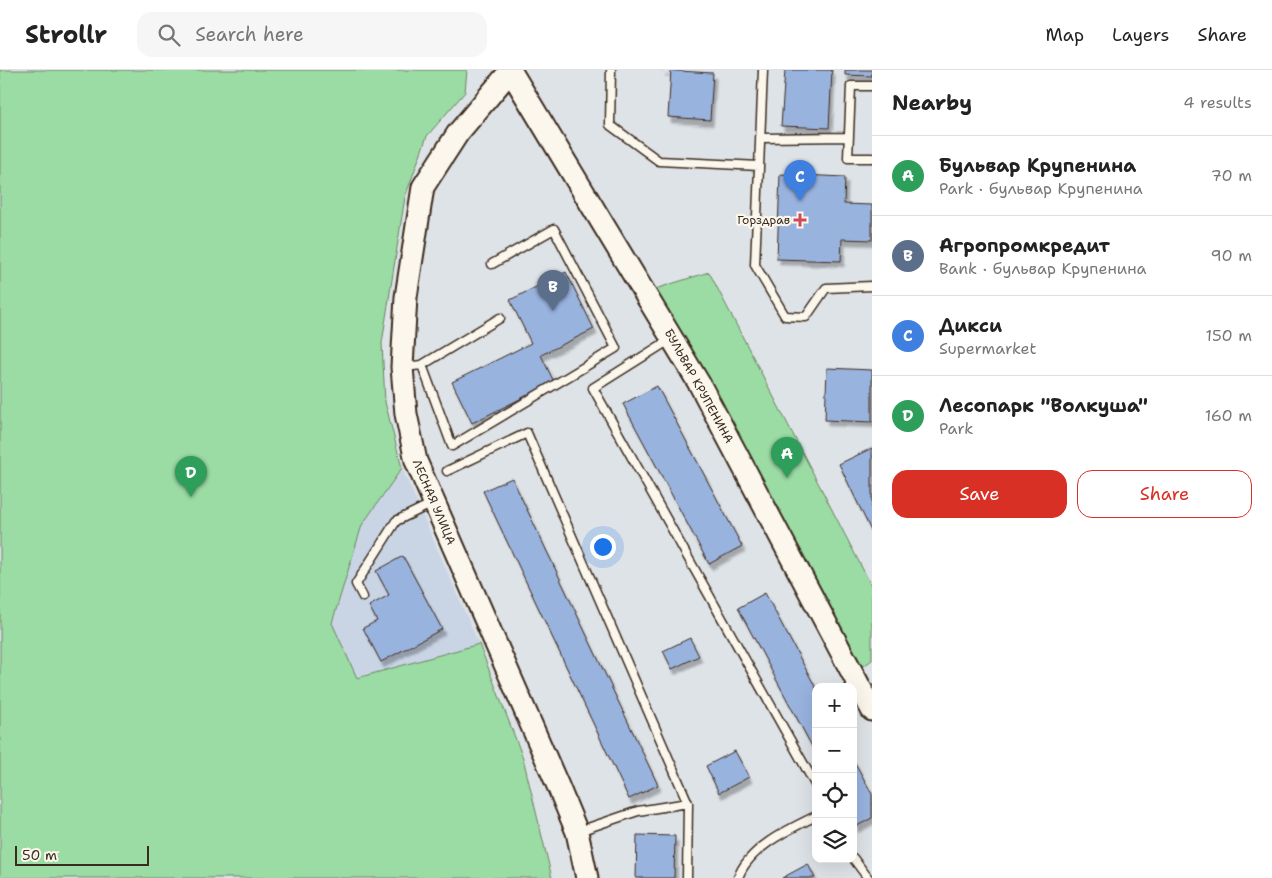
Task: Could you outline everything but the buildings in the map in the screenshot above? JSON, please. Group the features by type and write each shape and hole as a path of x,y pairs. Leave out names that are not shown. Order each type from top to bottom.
{"street":[{"name":"БУЛЬВАР КРУПЕНИНА","path":"511,70 672,338 744,466 872,710"},
{"name":"ЛЕСНАЯ УЛИЦА","path":"511,70 458,133 423,187 406,297 412,366 406,414 416,462 577,832 587,878"}],"lane":[{"path":"611,70 610,125 658,161 759,166"},
{"path":"763,70 755,265 784,316 806,317 826,288 872,286"},
{"path":"872,86 851,86 848,158 872,158"},
{"path":"760,138 849,137"},
{"path":"492,264 554,229 616,348 452,446 412,366 500,318"},
{"path":"672,338 593,388 812,779"},
{"path":"447,471 526,433 688,803 687,878"},
{"path":"363,597 356,584 396,521 434,502"},
{"path":"577,832 638,811 688,803"},
{"path":"738,878 741,870 759,851 789,830 812,818"},
{"path":"857,863 868,878"}],"shaded area":[{"path":"402,468 479,644 356,678 332,623 362,525"}],"green space":[{"path":"0,70 467,70 465,92 427,136 405,197 382,343 385,402 402,468 362,525 332,623 357,678 479,644 523,758 552,878 0,878"},
{"path":"709,272 872,587 872,660 861,668 655,289"}],"place":[{"name":"Дикси","path":"800,201"},
{"name":"Горздрав","path":"800,220"},
{"name":"Агропромкредит","path":"553,311"},
{"name":"Бульвар Крупенина","path":"787,478"},
{"name":"Лесопарк \"Волкуша\"","path":"191,497"}]}
